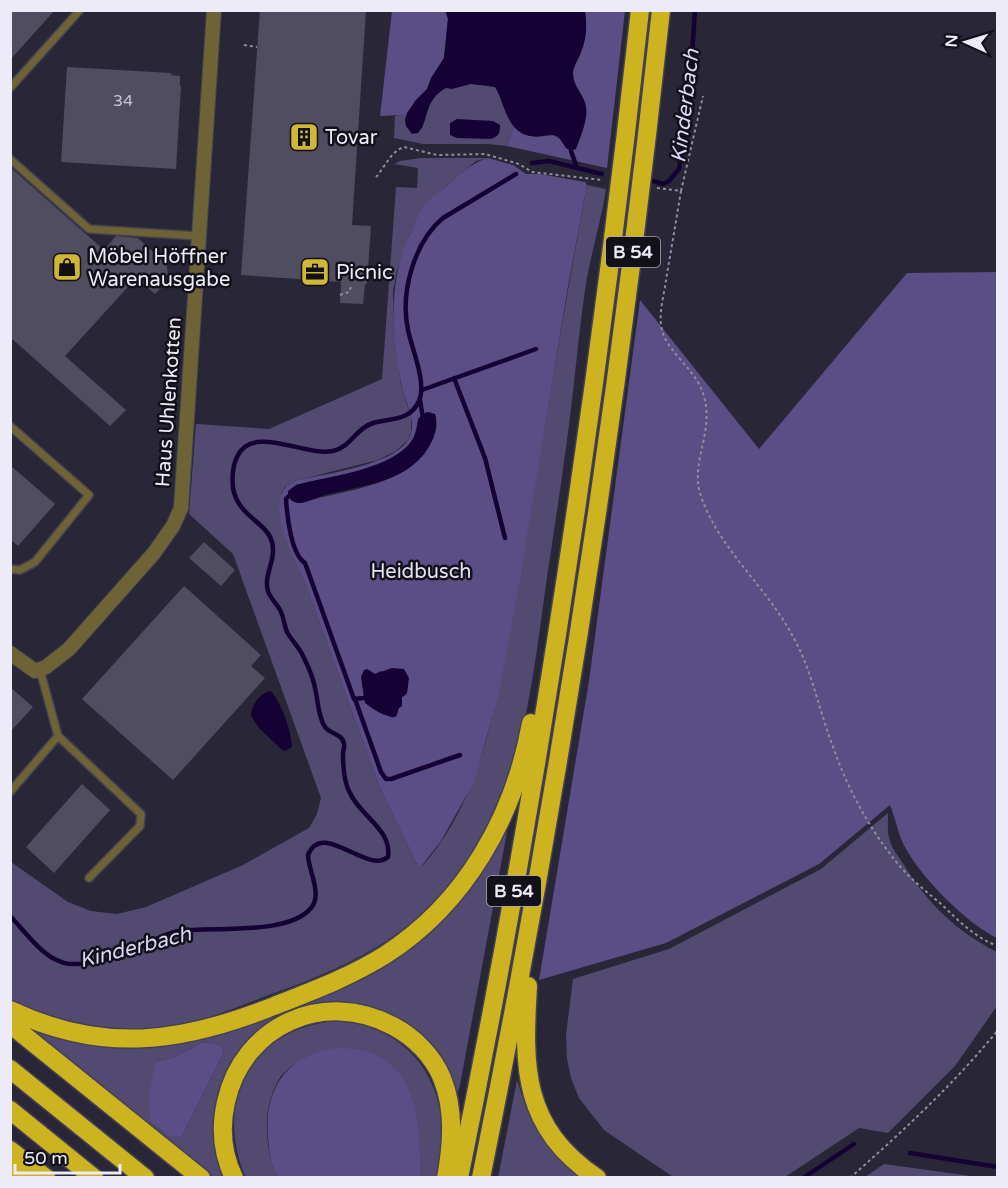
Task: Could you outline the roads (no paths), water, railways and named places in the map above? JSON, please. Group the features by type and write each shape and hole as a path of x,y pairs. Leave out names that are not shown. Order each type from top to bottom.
{"highway":[{"name":"B 54","path":"459,1178 513,900 562,603 610,266 640,10"},
{"name":"B 54","path":"481,1178 543,850 600,494 630,275 662,10"},
{"path":"10,1010 40,1022 93,1036 134,1039 177,1036 244,1017 334,982 383,956 405,941 438,912 472,871 502,820 521,766 537,687 562,603"},
{"path":"543,850 526,1013 525,1042 530,1086 542,1120 552,1136 564,1150 597,1178"},
{"path":"234,1178 223,1143 223,1119 228,1092 242,1063 263,1038 288,1021 309,1014 334,1011 372,1017 400,1030 414,1040 435,1065 442,1078 451,1118 446,1178"},
{"path":"10,1024 201,1178"},
{"path":"10,1069 145,1178"},
{"path":"10,1110 94,1178"},
{"path":"10,1150 46,1178"},
{"path":"10,1167 21,1178"}],"street":[{"name":"Haus Uhlenkotten","path":"40,670 69,649 154,553 178,516 182,501 214,10"},
{"path":"10,653 32,670 40,670"}],"lane":[{"path":"10,88 80,10"},
{"path":"10,159 89,229 198,236"},
{"path":"10,426 88,495 35,562 20,570 10,569"},
{"path":"40,670 58,736 141,814 140,826 89,878"},
{"path":"10,792 58,736"}],"waterway":[{"name":"Kinderbach","path":"653,181 663,184 669,181 679,169 689,101 695,10"},
{"path":"571,151 577,168"},
{"name":"Kinderbach","path":"532,163 549,161 602,174"},
{"name":"Kinderbach","path":"10,916 52,958 70,964 93,962 125,954 173,932 268,926 300,917 311,908 316,896 308,855 315,845 323,843 334,845 379,861 388,857 385,838 348,789 345,779 343,741 325,727 309,669 287,632 279,608 269,594 267,579 273,555 272,542 264,529 240,506 233,488 233,469 244,447 255,443 267,442 322,452 333,451 344,446 367,425 400,418 411,412 421,394 418,366 406,316 408,285 417,254 424,240 443,218 516,174"},
{"path":"422,390 536,349"},
{"path":"454,378 485,458 505,538"},
{"path":"420,400 423,418"},
{"path":"292,493 286,499 296,552 305,563 354,699 364,698"},
{"path":"355,699 381,772 386,779 460,755"},
{"path":"803,1178 854,1144"},
{"path":"910,1153 998,1167"}],"place":[{"name":"Tovar","path":"304,137"},
{"name":"Möbel Höffner Warenausgabe","path":"67,267"},
{"name":"Picnic","path":"315,272"}],"park label":[{"name":"Heidbusch","path":"421,571"}]}
